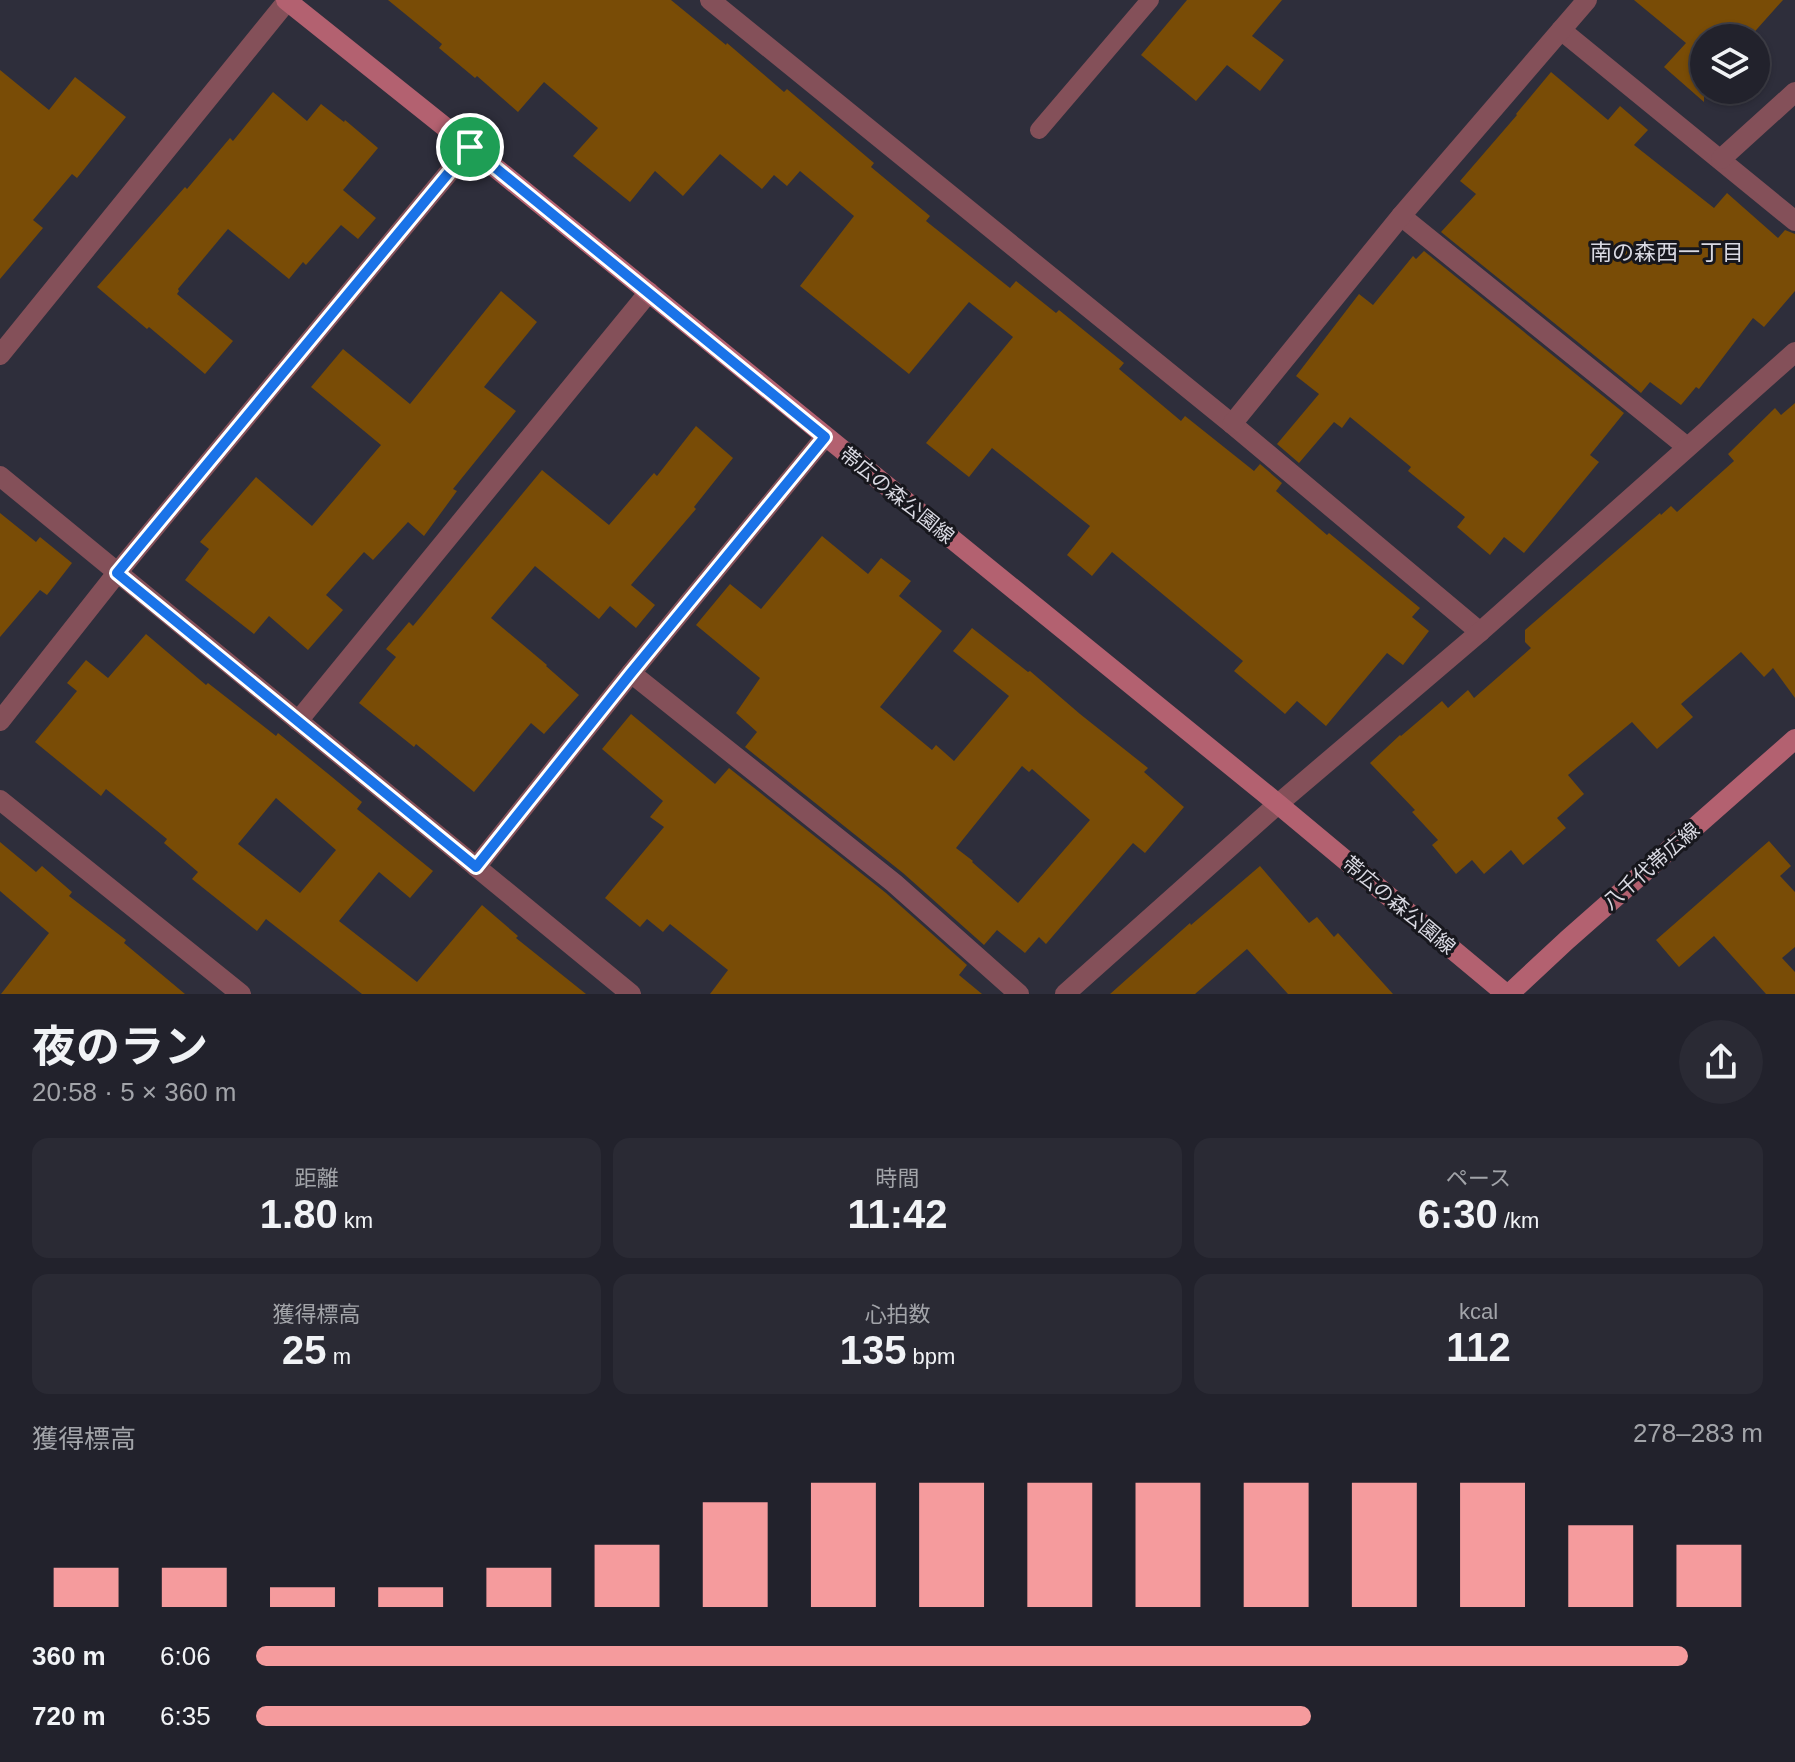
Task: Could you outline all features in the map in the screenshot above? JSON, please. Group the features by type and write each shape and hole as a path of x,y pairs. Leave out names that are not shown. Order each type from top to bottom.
{"main road":[{"name":"帯広の森公園線","path":"287,0 1508,994"},
{"name":"八千代帯広線","path":"1508,994 1795,739"}],"street":[{"path":"0,355 287,0"},
{"path":"710,0 1232,424 1480,632"},
{"path":"1232,424 1401,216 1587,0"},
{"path":"1561,30 1795,221"},
{"path":"1721,159 1795,92"},
{"path":"0,721 117,573 470,147"},
{"path":"1401,216 1687,447"},
{"path":"298,721 649,292"},
{"path":"1065,994 1795,352"},
{"path":"476,867 825,437"},
{"path":"0,476 631,994"},
{"path":"631,673 894,883 1019,994"},
{"path":"0,800 241,994"}],"lane":[{"path":"1039,130 1150,0"}],"building":[{"path":"388,0 671,0 784,92 787,89 874,163 871,167 930,216 926,221 1010,288 1016,281 1056,313 1059,310 1124,363 1119,369 1181,421 1185,416 1254,471 1260,464 1282,483 1276,491 1420,608 1412,617 1429,631 1403,665 1387,653 1326,726 1297,701 1285,714 1234,671 1243,661 1112,552 1092,576 1067,555 1090,526 992,448 969,477 926,443 1013,337 969,302 909,374 800,286 854,216 800,171 787,186 774,175 762,189 720,154 683,196 655,171 630,202 573,156 598,128 544,82 518,112 439,48 442,44"},
{"path":"1187,0 1282,0 1252,36 1284,60 1260,91 1227,65 1196,101 1141,55"},
{"path":"1634,0 1783,0 1762,24 1690,24 1690,90 1664,67 1686,43"},
{"path":"0,70 49,110 75,77 126,117 77,178 72,174 33,220 43,228 0,279"},
{"path":"1551,72 1608,120 1620,106 1648,130 1634,145 1714,208 1727,193 1778,238 1785,230 1795,234 1795,291 1764,327 1753,318 1699,389 1696,387 1681,405 1650,382 1641,393 1441,232 1476,194 1460,181"},
{"path":"273,92 307,121 321,104 378,148 343,190 376,218 358,239 341,225 306,265 303,262 289,279 228,229 177,294 233,341 205,374 97,287 230,138 233,141"},
{"path":"1424,251 1624,413 1590,455 1599,462 1524,553 1504,537 1490,555 1457,527 1465,517 1408,471 1411,467 1350,417 1342,428 1334,422 1299,463 1277,444 1319,394 1296,376 1359,294 1373,305 1413,256 1416,259"},
{"path":"501,291 537,322 484,387 516,411 453,489 457,491 424,536 408,522 373,560 364,552 326,595 343,610 308,650 269,616 254,634 185,580 209,549 200,542 256,477 312,526 381,445 311,387 343,349 410,404"},
{"path":"1795,403 1795,698 1773,668 1764,677 1741,652 1681,704 1693,717 1657,749 1632,722 1568,775 1584,794 1557,818 1566,828 1523,865 1511,850 1484,874 1472,860 1456,874 1432,845 1438,840 1412,812 1415,810 1370,763 1442,701 1448,708 1468,690 1474,698 1531,648 1525,642 1525,630 1660,513 1671,506 1677,512 1734,461 1728,454 1775,408 1781,415"},
{"path":"696,426 733,458 694,507 696,509 631,585 655,605 636,628 610,606 599,619 535,566 491,618 579,695 544,734 531,723 474,792 416,744 414,747 359,703 396,657 386,649 409,622 413,626 542,470 609,525 654,473 657,476"},
{"path":"0,513 36,542 40,537 72,563 47,595 40,590 0,637"},
{"path":"822,536 868,574 881,558 911,581 899,596 942,631 880,707 932,750 936,745 954,761 1009,696 953,651 972,628 1030,671 1148,768 1144,772 1184,807 1145,853 1133,843 1046,944 1039,937 1025,953 997,930 984,945 903,873 745,747 757,732 736,713 760,678 696,625 730,584 761,609","holes":["1022,766 1029,772 1032,769 1090,820 1018,903 956,848"]},
{"path":"146,634 206,685 208,683 276,736 278,733 332,777 362,802 357,809 433,871 410,898 379,872 339,921 417,982 482,905 518,936 516,938 586,994 362,994 266,919 257,931 192,879 198,872 164,843 167,839 106,789 101,796 35,742 77,691 67,683 86,660 108,678","holes":["276,798 336,850 300,893 238,844"]},
{"path":"631,714 715,784 729,768 886,893 967,965 959,975 982,994 710,994 728,970 670,924 663,932 647,919 640,927 605,898 664,827 650,817 663,801 602,749"},
{"path":"1769,841 1791,866 1780,876 1795,892 1795,947 1782,958 1795,972 1795,994 1766,994 1714,936 1679,967 1656,940"},
{"path":"0,842 36,872 42,866 72,892 69,896 126,940 124,943 185,994 1,994 49,933 0,891"},
{"path":"1260,866 1309,923 1317,917 1334,937 1338,933 1393,994 1288,994 1247,949 1195,994 1110,994 1190,923"}],"district":[{"name":"南の森西一丁目","path":"1667,252"}],"route":[{"path":"470,147 825,437 476,867 117,573 470,147"}]}
